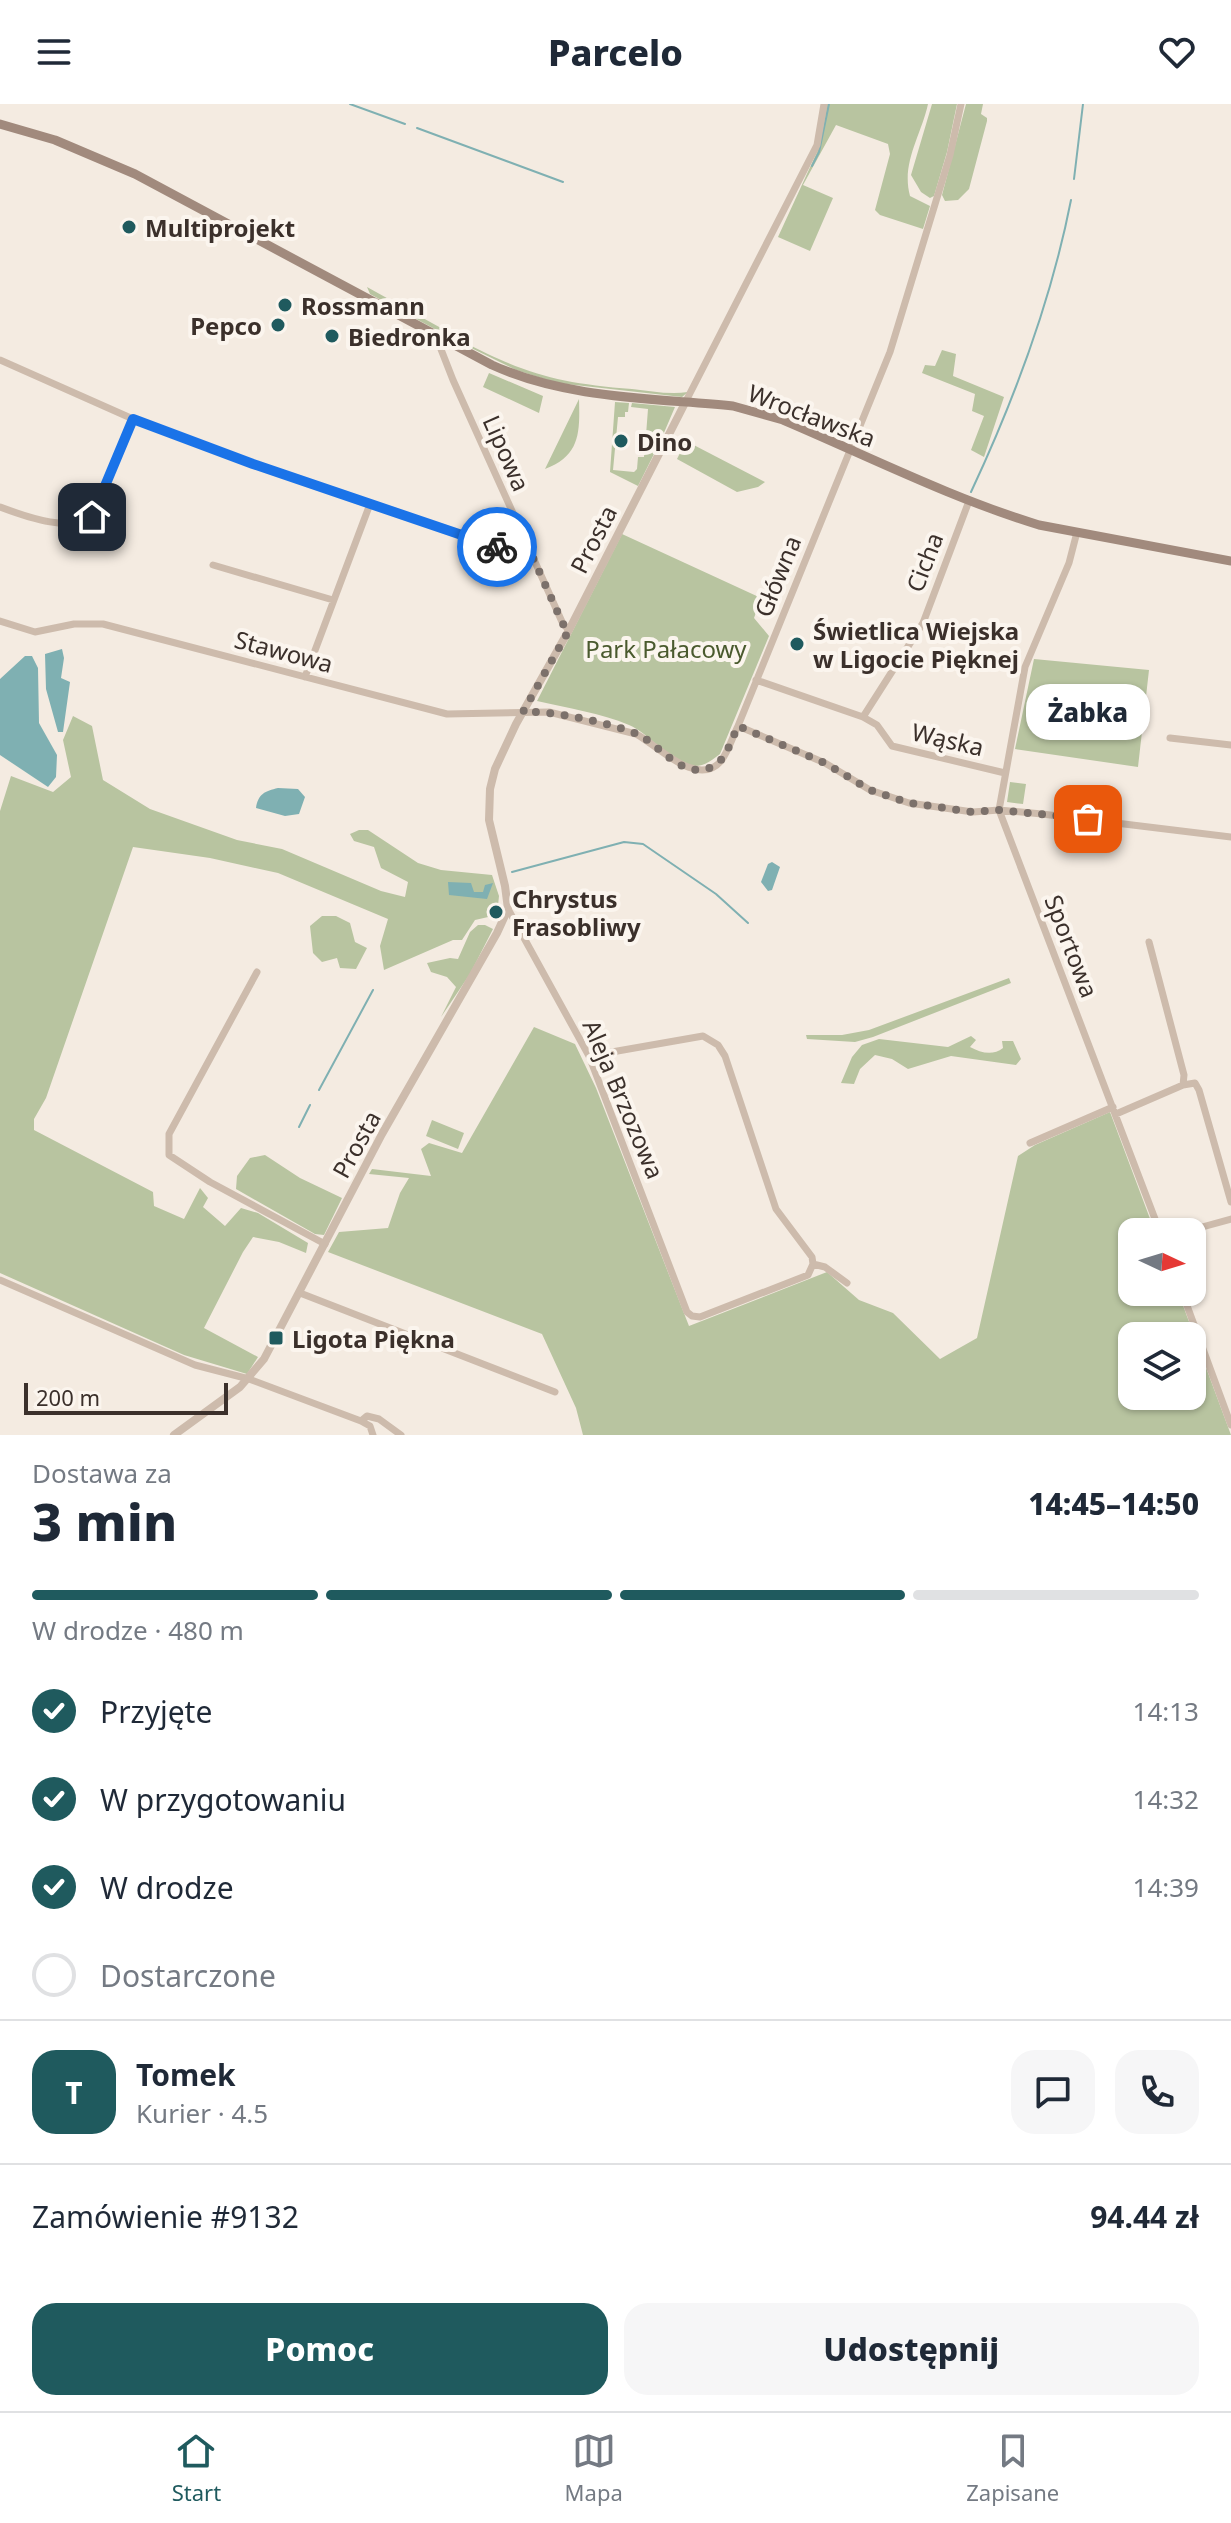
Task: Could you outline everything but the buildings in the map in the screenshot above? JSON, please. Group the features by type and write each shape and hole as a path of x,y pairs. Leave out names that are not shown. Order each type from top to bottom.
{"main road":[{"name":"Wrocławska","path":"0,124 55,140 108,162 500,368 548,386 754,411 783,420 969,501 1039,525 1231,561"}],"street":[{"name":"Prosta","path":"174,1435 240,1387 264,1359 382,1134 449,1021 508,909 490,830 488,801 499,758 569,630 817,145 824,104"},
{"name":"Główna","path":"523,712 549,712 619,728 649,740 673,761 700,769 712,767 720,761 738,726 890,352 936,203 961,104"},
{"name":"Lipowa","path":"435,334 529,549 563,624 569,630"},
{"path":"0,360 133,419 370,504 502,549 529,549"},
{"path":"0,507 36,519 77,524 88,521 95,512 133,419"},
{"name":"Cicha","path":"863,717 923,623 969,501"},
{"path":"305,677 370,504"},
{"path":"999,810 1025,667 1069,563 1077,532"},
{"path":"213,565 333,600"},
{"name":"Stawowa","path":"0,621 35,632 74,624 103,624 447,714 523,712"},
{"name":"Wąska","path":"756,680 863,717 877,725 892,746 1005,773"},
{"path":"738,726 825,763 883,795 909,803 973,812 999,810 1231,837"},
{"path":"1170,738 1231,745"},
{"name":"Sportowa","path":"999,810 1155,1218"},
{"name":"Aleja Brzozowa","path":"508,909 589,1056 687,1312 700,1317 802,1279 812,1270 813,1264"},
{"path":"1149,942 1184,1075 1183,1085"},
{"path":"257,972 169,1134 169,1155 210,1182 325,1244"},
{"path":"589,1056 703,1036 718,1045 725,1056 776,1209 809,1252 813,1264 825,1267 847,1283"},
{"path":"1030,1143 1195,1083 1231,1202"},
{"path":"1206,1226 1231,1219"},
{"path":"0,1280 195,1365 249,1379 361,1421 370,1426 373,1435"},
{"path":"300,1293 555,1392"},
{"path":"1187,1306 1231,1425"},
{"path":"361,1421 367,1416 379,1419 401,1435"}],"green space":[{"path":"826,104 928,104 908,172 910,196 930,206 923,229 880,215 875,210 890,154 888,144 836,125 803,185 833,198 810,251 778,237 817,152"},
{"path":"932,104 957,104 947,152 934,196 930,198 921,192 911,175"},
{"path":"966,104 983,104 981,114 987,121 969,189 958,200 945,201 942,195"},
{"path":"367,287 459,338 457,341 370,294"},
{"path":"462,341 544,376 607,387 688,392 682,397 557,383 516,370"},
{"path":"942,350 956,354 953,376 1004,397 984,457 971,450 984,416 972,411 975,394 922,373 925,365 935,366"},
{"path":"489,373 543,396 539,413 483,387"},
{"path":"579,399 576,442 557,464 545,469"},
{"path":"615,402 629,403 625,417 618,417 613,470 634,472 638,457 644,457 645,442 657,448 638,486 610,472"},
{"path":"632,403 675,407 663,435 646,435 648,409 631,407"},
{"path":"686,441 765,482 737,492 677,459"},
{"name":"Park Pałacowy","path":"622,534 761,598 754,618 769,636 720,754 704,764 692,766 675,759 629,725 537,701"},
{"path":"1034,659 1149,670 1138,767 1015,749"},
{"path":"73,716 92,726 103,780 150,809 237,840 282,849 381,891 405,897 408,882 381,868 374,847 354,841 350,834 368,830 418,863 441,870 492,875 499,896 497,915 475,920 462,940 453,940 384,970 380,946 388,919 278,873 210,858 133,847 46,1098 34,1119 34,1130 153,1192 154,1206 184,1219 200,1188 208,1198 203,1207 225,1226 241,1208 258,1213 308,1243 306,1253 279,1242 253,1237 204,1328 258,1357 247,1374 184,1355 0,1273 0,811 11,776 53,792 71,777 63,740"},
{"path":"1010,782 1026,784 1023,804 1007,802"},
{"path":"322,916 336,916 350,923 355,942 367,948 356,969 340,968 337,958 322,962 313,953 310,926"},
{"path":"478,925 493,929 470,974 441,1017 456,987 447,977 431,972 427,963 458,959 470,932"},
{"path":"1009,978 1011,983 873,1037 855,1042 807,1039 806,1035 842,1035 869,1030"},
{"path":"534,1027 575,1044 596,1088 689,1326 827,1272 859,1300 893,1313 940,1359 977,1338 1018,1156 1035,1145 1110,1112 1150,1218 1118,1218 1118,1306 1183,1306 1189,1322 1118,1322 1118,1410 1206,1410 1206,1368 1231,1435 583,1435 576,1408 542,1334 328,1252 339,1232 388,1228 400,1193 409,1178 369,1174 372,1169 431,1176 421,1149 429,1143 462,1153"},
{"path":"971,1036 976,1040 970,1047 987,1053 1003,1048 1002,1041 1013,1041 1021,1059 1016,1065 951,1056 908,1069 892,1059 875,1055 860,1069 854,1084 841,1083 852,1057 862,1045 879,1039 948,1047"},
{"path":"432,1120 464,1133 458,1149 426,1136"},
{"path":"265,1155 300,1178 342,1198 324,1235 315,1234 236,1189 237,1176 250,1158"}],"water":[{"path":"62,649 61,678 70,682 63,732 58,732 46,689 45,654"},
{"path":"25,656 32,656 38,668 39,723 57,755 56,777 48,787 0,755 0,679"},
{"path":"278,788 298,789 305,797 299,814 285,816 256,808 263,794"},
{"path":"772,862 780,867 772,890 768,891 761,882 768,864"},
{"path":"448,882 471,883 474,892 483,892 485,885 493,883 487,899 449,895"}],"waterway":[{"path":"350,104 405,124"},
{"path":"812,166 819,152 829,104"},
{"path":"1074,179 1083,104"},
{"path":"417,128 563,182"},
{"path":"971,492 1030,349 1053,275 1071,200"},
{"path":"512,872 624,842 643,844 716,894 748,923"},
{"path":"319,1090 373,990"},
{"path":"299,1127 310,1105"}],"way so far":[{"path":"497,547 515,551 529,549 563,624 569,630 523,712 549,712 619,728 649,740 673,761 700,769 712,767 720,761 738,726 825,763 870,790 909,803 973,812 999,810 1088,819"}],"place":[{"name":"Multiprojekt","path":"129,227"},
{"name":"Rossmann","path":"285,305"},
{"name":"Pepco","path":"278,325"},
{"name":"Biedronka","path":"332,336"},
{"name":"Dino","path":"621,441"},
{"name":"Świetlica Wiejska w Ligocie Pięknej","path":"797,644"},
{"name":"Żabka","path":"1088,819"},
{"name":"Chrystus Frasobliwy","path":"496,912"},
{"name":"Ligota Piękna","path":"276,1338"}],"route":[{"path":"92,517 133,419 253,464 497,547"}]}
